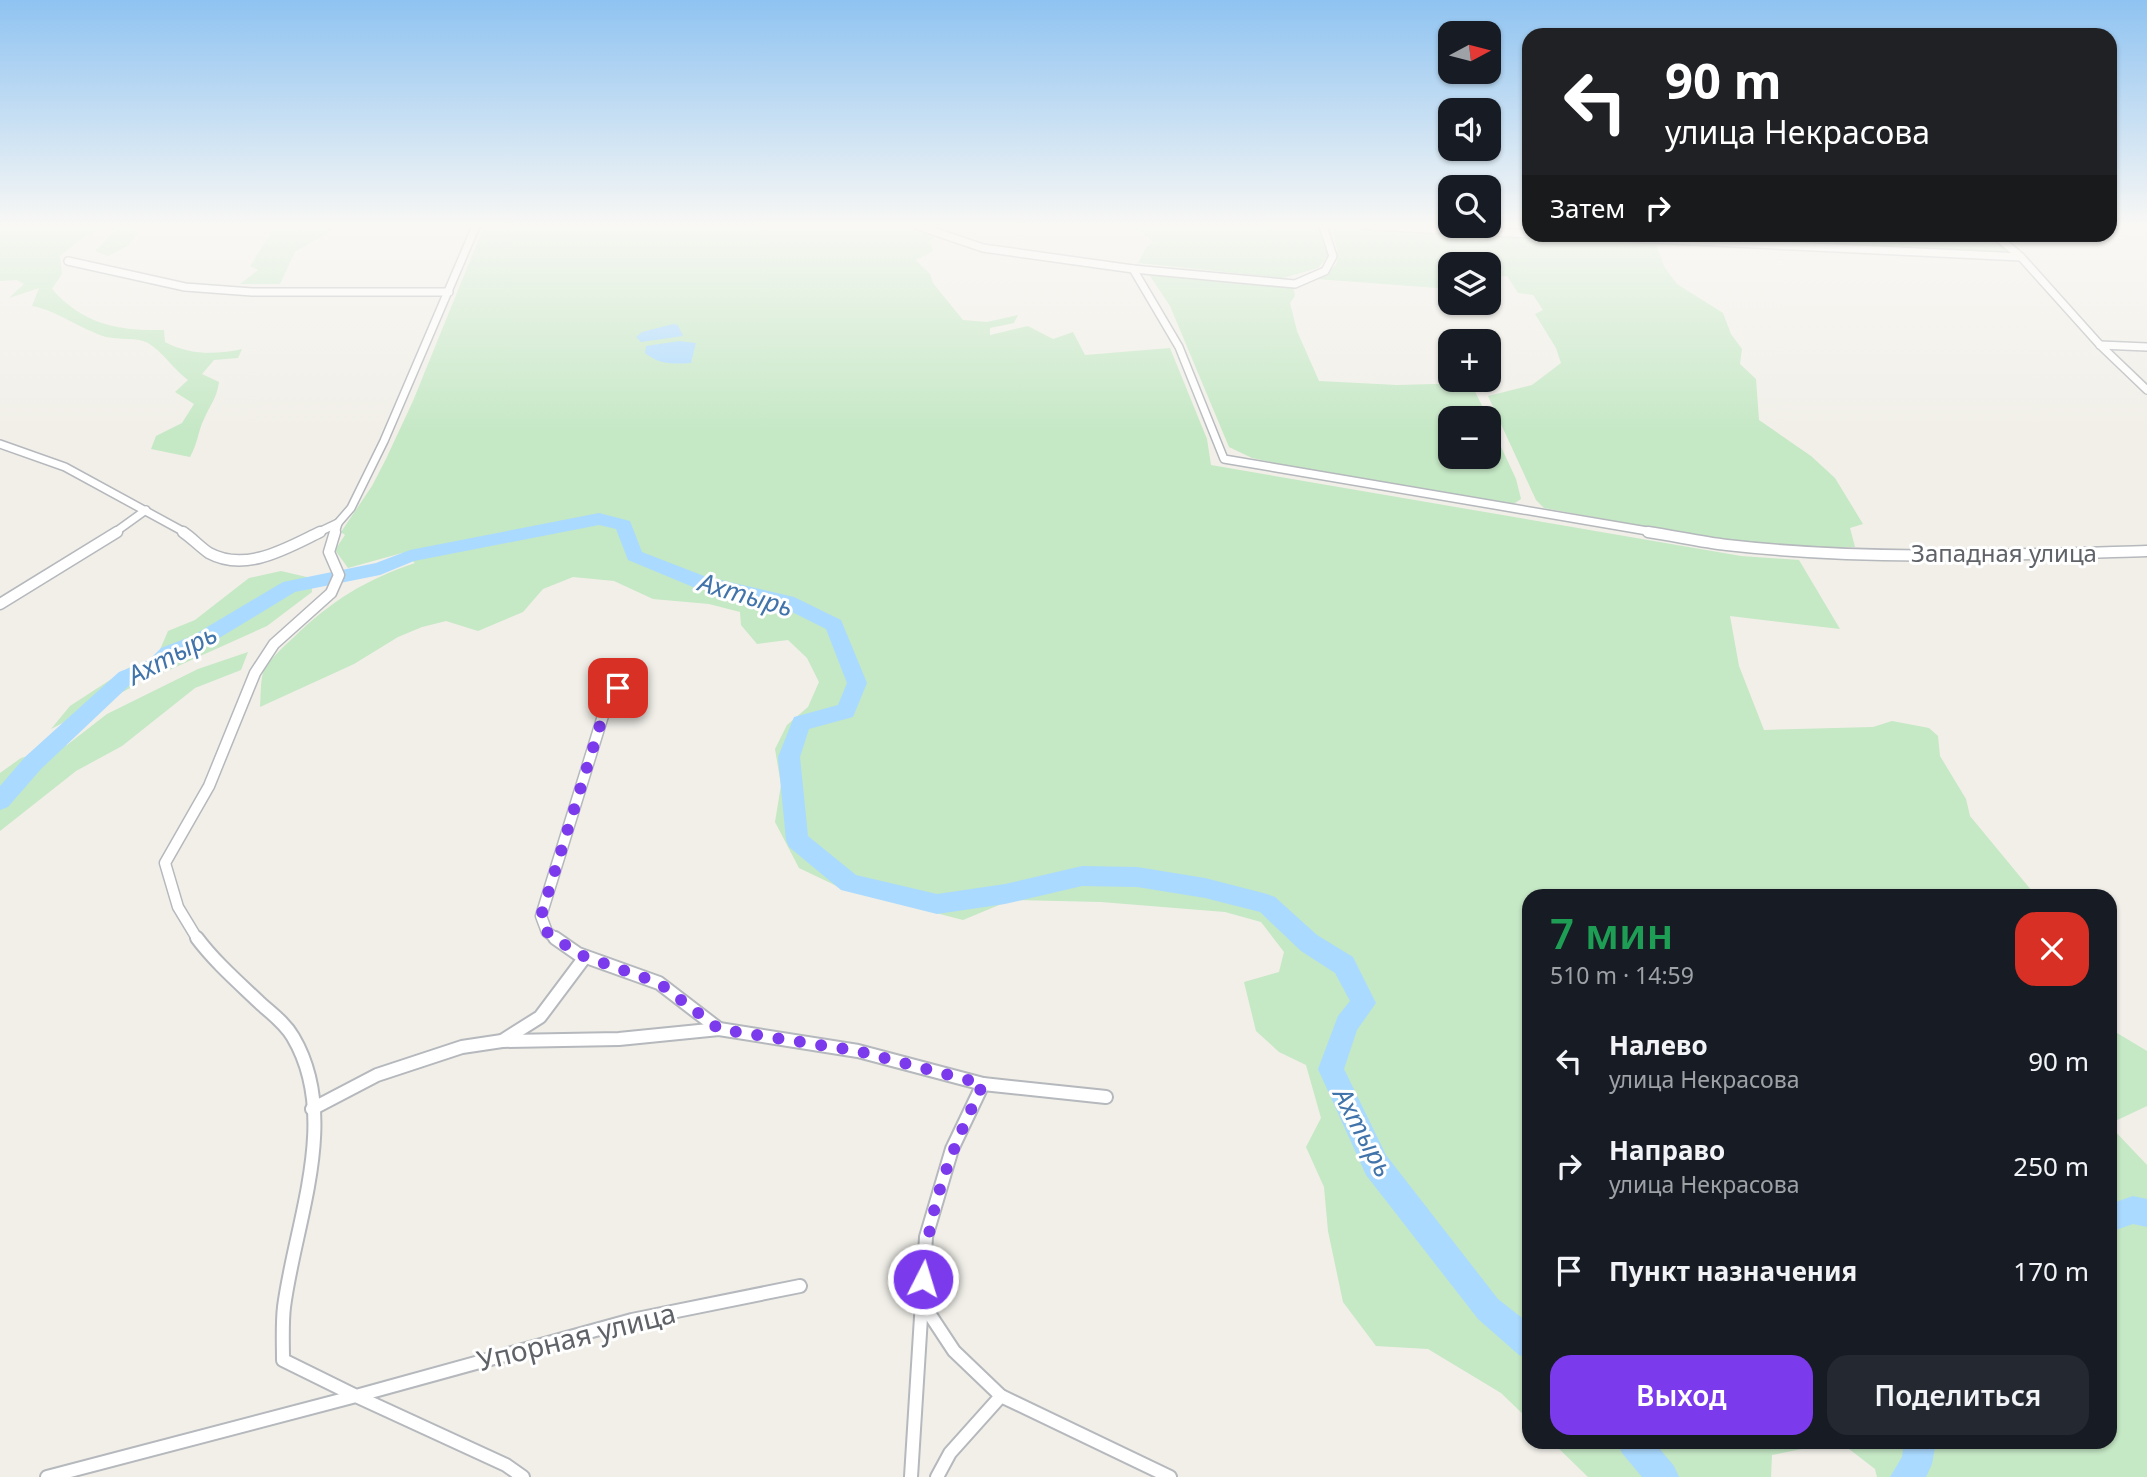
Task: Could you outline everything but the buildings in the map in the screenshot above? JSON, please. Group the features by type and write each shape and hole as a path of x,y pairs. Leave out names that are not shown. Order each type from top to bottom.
{"street":[{"path":"0,444 65,467 187,534 208,552 225,559 250,561 285,549 338,523 351,508 366,481 448,295"},
{"name":"Западная улица","path":"1148,295 1179,347 1224,458 1726,545 1861,552 2025,555 2147,551"},
{"path":"2055,295 2147,390"},
{"path":"2101,345 2147,347"},
{"path":"0,604 118,531 146,510"},
{"path":"338,523 329,552 339,575 331,593 274,644 255,673 209,786 165,863 171,893 197,942 293,1038 303,1061 312,1109 312,1170 284,1308 283,1360 506,1465 523,1477"},
{"path":"618,688 606,706 541,916 547,932 585,957 659,983 719,1029"},
{"path":"502,1041 540,1017 562,992 585,957"},
{"path":"312,1109 377,1075 462,1047 502,1041 619,1039 719,1029 858,1051 983,1084 1106,1097"},
{"path":"911,1477 926,1237 952,1149 983,1084"},
{"name":"Упорная улица","path":"47,1477 356,1396 545,1341 748,1294 800,1286"},
{"path":"921,1301 954,1352 1001,1396 1170,1477"},
{"path":"937,1477 950,1453 1001,1396"}],"green space":[{"path":"36,295 58,295 77,311 103,323 132,329 164,330 165,342 193,352 213,353 242,349 238,358 214,360 202,374 219,382 190,457 151,449 156,436 182,423 194,404 175,392 188,380 158,351 139,340 106,337 32,306"},
{"path":"456,295 943,295 963,320 987,322 1018,315 1014,323 990,328 990,335 1028,326 1053,339 1073,332 1085,355 1170,348 1207,439 1211,465 1741,556 1799,560 1840,629 1730,616 1739,666 1764,730 1873,727 1892,721 1929,728 1938,736 1940,756 1966,799 1970,816 2030,889 1522,889 1522,1413 1501,1393 1428,1349 1376,1346 1343,1302 1328,1231 1324,1187 1306,1147 1321,1118 1306,1065 1279,1052 1256,1031 1244,982 1279,972 1284,952 1261,922 1225,912 1101,902 1011,900 963,920 843,889 799,868 775,822 781,785 775,749 787,725 808,707 819,682 807,658 788,640 757,644 741,625 740,612 709,604 653,599 614,581 573,577 543,589 523,612 478,631 446,621 422,627 398,637 354,664 260,707 264,670 285,645 335,602 364,584 415,563 402,553 348,568 335,550 345,535 341,532 372,486 413,401"},
{"path":"1163,295 1295,295 1290,303 1297,331 1319,381 1397,385 1438,384 1438,392 1475,392 1482,406 1438,406 1438,469 1501,469 1501,447 1516,479 1521,499 1515,503 1491,503 1317,472 1252,458 1229,447 1170,306"},
{"path":"1532,295 1694,295 1723,313 1731,334 1742,349 1740,364 1756,379 1759,420 1811,456 1835,478 1863,524 1850,528 1855,547 1778,547 1718,540 1544,508 1536,500 1501,424 1501,406 1493,406 1488,396 1532,385 1561,363 1556,348 1535,314 1543,310"},
{"path":"281,571 311,578 312,592 267,626 158,675 153,658 159,652 168,631 195,620 249,578"},
{"path":"248,652 241,670 195,688 122,746 76,771 0,831 0,773 21,758 67,745 107,714 198,669"},
{"path":"130,667 136,685 51,729 70,706"},
{"path":"2117,1033 2147,1051 2147,1106 2117,1120"},
{"path":"2117,1133 2147,1165 2147,1477 1877,1477 1875,1469 1849,1449 2117,1449"},
{"path":"1559,1449 1802,1449 1772,1455 1771,1477 1588,1477"}],"water":[{"path":"678,325 683,336 641,342 636,337 642,332"},
{"path":"679,341 696,343 691,363 666,363 645,353 646,346"}],"waterway":[{"name":"Ахтырь","path":"0,801 33,763 126,677 156,665 168,653 199,641 290,587 380,569 410,556 599,519 624,525 634,556 700,582 787,602 834,625 857,683 846,711 801,723 789,757 797,840 849,883 937,904 1005,894 1082,876 1137,877 1205,888 1267,904 1309,943 1344,965 1364,1003 1347,1024 1331,1069 1376,1165 1488,1309 1522,1337"},
{"name":"Ахтырь","path":"2117,1216 2133,1210 2147,1213"},
{"name":"Ахтырь","path":"1639,1449 1663,1477"},
{"name":"Ахтырь","path":"1906,1477 1916,1464 1919,1449"}],"route":[{"path":"618,688 606,706 541,916 547,932 578,954 659,983 719,1029 858,1051 983,1084 952,1149 926,1237 923,1279"}]}
